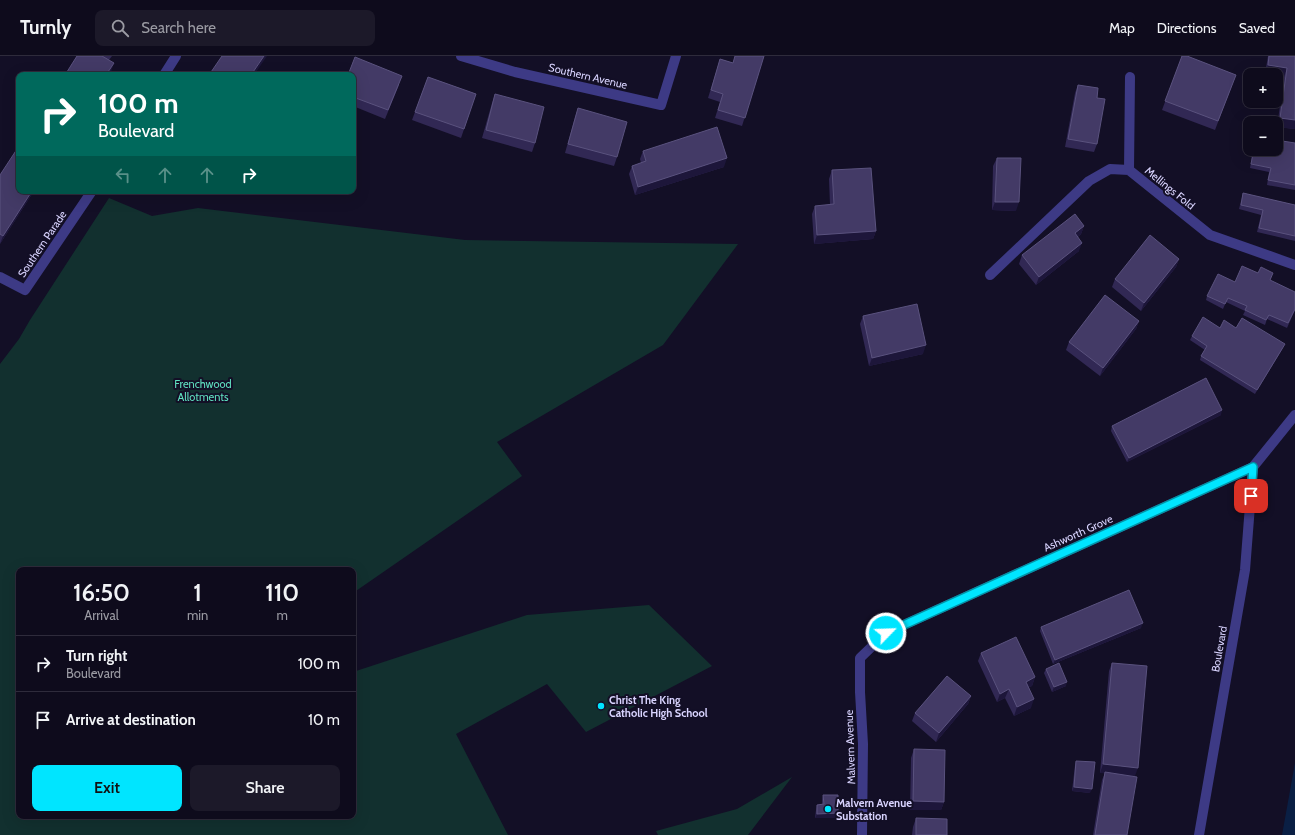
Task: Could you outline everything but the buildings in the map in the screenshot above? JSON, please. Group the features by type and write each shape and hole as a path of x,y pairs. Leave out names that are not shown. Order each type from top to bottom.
{"street":[{"path":"166,72 176,56"},
{"name":"Southern Avenue","path":"461,56 515,72 661,105 676,56"},
{"path":"1129,170 1130,77"},
{"name":"Mellings Fold","path":"990,275 1089,181 1110,169 1129,170 1210,235 1295,265"},
{"name":"Southern Parade","path":"0,277 25,290 90,194"},
{"name":"Ashworth Grove","path":"860,658 886,633 1253,467 1295,416"},
{"name":"Boulevard","path":"1199,835 1245,570 1253,467"},
{"name":"Malvern Avenue","path":"860,658 863,744 862,835"}],"green space":[{"name":"Frenchwood Allotments","path":"109,198 152,216 198,208 465,240 738,244 663,345 497,442 522,476 356,591 356,567 16,567 16,819 356,819 356,671 527,615 649,605 712,666 586,732 547,684 456,734 508,835 0,835 0,364 19,339"},
{"path":"792,777 748,835 658,835 656,831 737,809"}],"water":[{"path":"1295,763 1295,835 1282,835"}],"place":[{"name":"Christ The King Catholic High School","path":"601,706"},
{"name":"Malvern Avenue Substation","path":"828,809"}],"route":[{"path":"886,633 1253,467 1251,496"}]}
